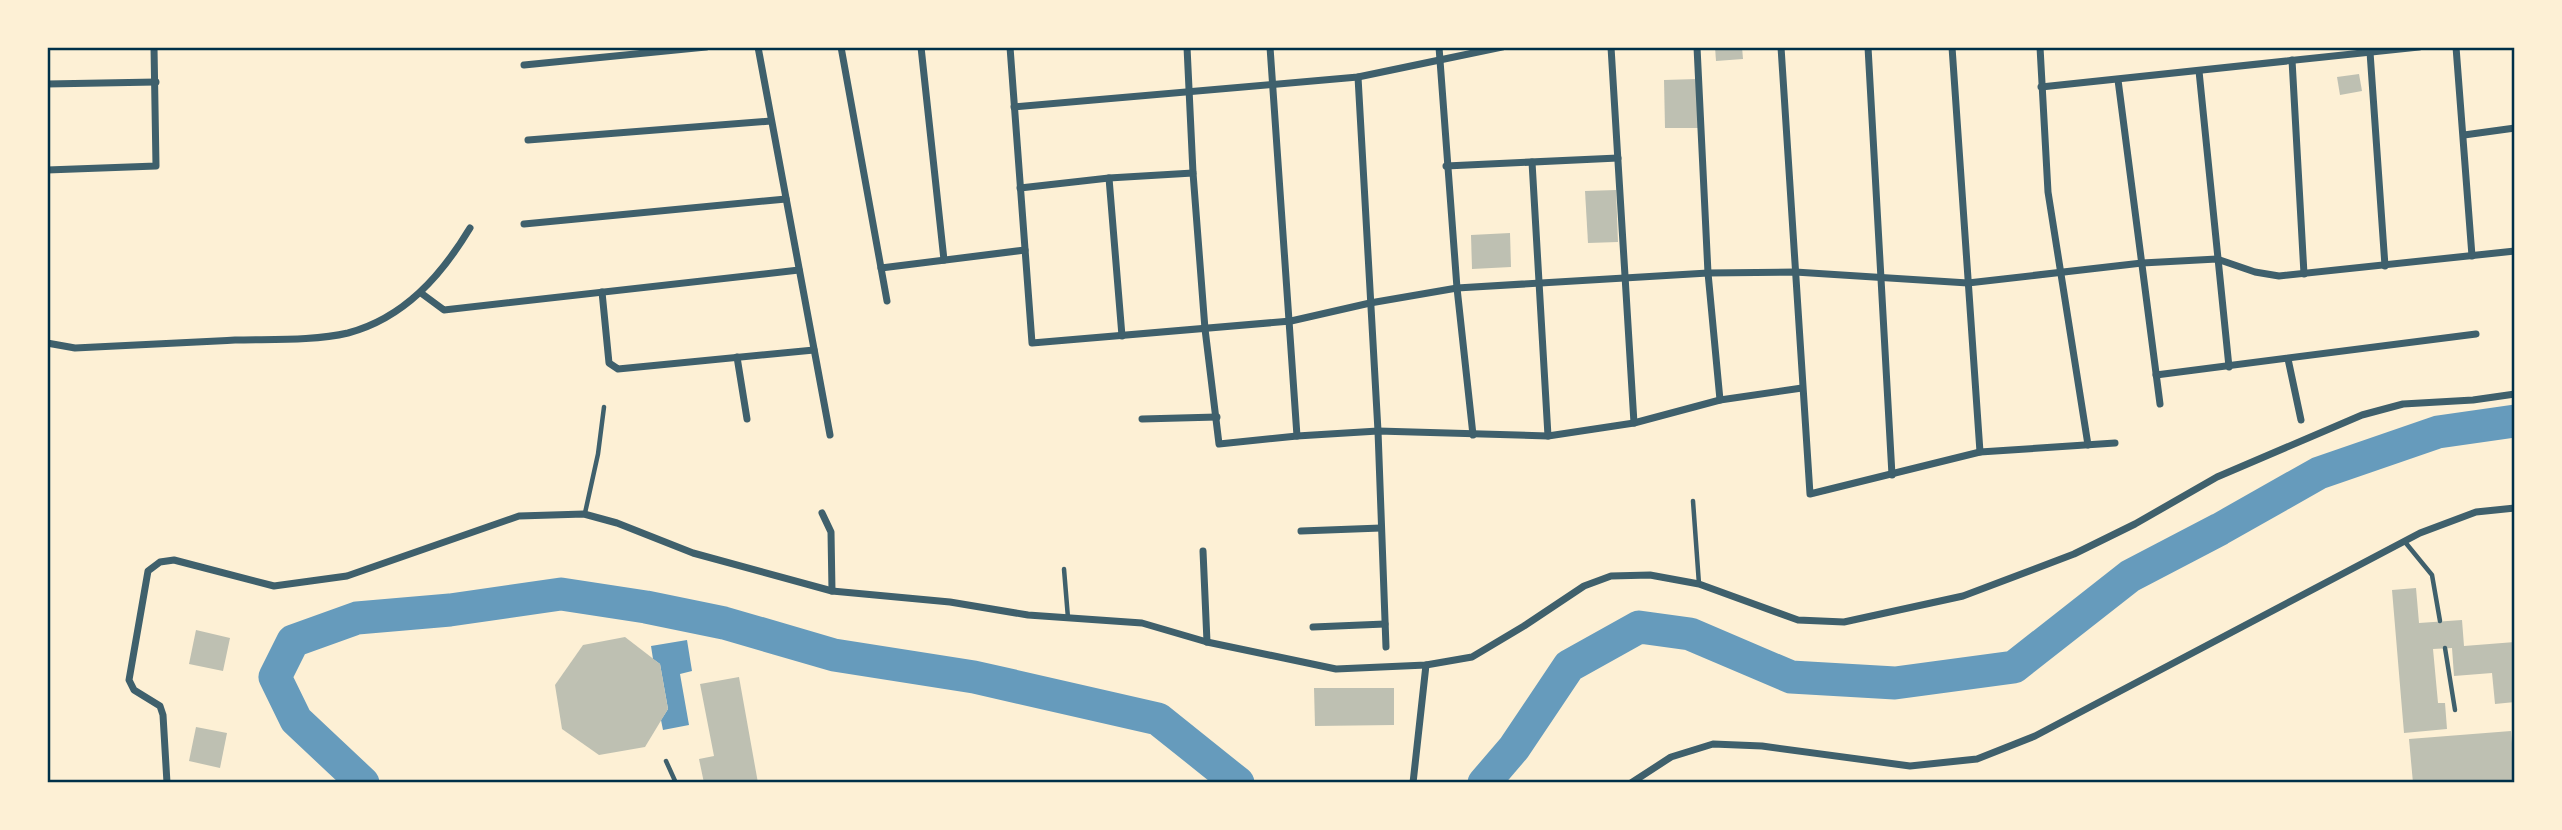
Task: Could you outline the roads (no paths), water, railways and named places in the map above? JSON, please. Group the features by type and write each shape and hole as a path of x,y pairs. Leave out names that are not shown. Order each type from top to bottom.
{"street":[{"path":"47,170 156,166 154,47"},
{"path":"524,65 706,47"},
{"path":"758,47 830,435"},
{"path":"841,47 887,301"},
{"path":"920,47 944,260"},
{"path":"1010,47 1032,343 1291,321 1370,303 1457,288 1708,273 1795,272 1968,283 2142,263 2217,259 2269,275 2304,274 2515,251"},
{"path":"1187,47 1205,328 1219,444 1378,431 1549,436 1634,423 1720,400 1802,388"},
{"path":"1270,47 1297,436"},
{"path":"1439,47 1457,288 1473,435"},
{"path":"1014,107 1358,77 1502,47"},
{"path":"1611,47 1634,423"},
{"path":"1697,47 1708,273 1720,400"},
{"path":"1781,47 1810,495 1980,452 2115,443"},
{"path":"1868,47 1892,475"},
{"path":"1952,47 1980,452"},
{"path":"2039,47 2048,192 2088,445"},
{"path":"2041,87 2419,47"},
{"path":"2456,47 2472,256"},
{"path":"2371,52 2385,265"},
{"path":"2292,60 2304,274"},
{"path":"2199,71 2229,368"},
{"path":"1358,77 1378,431 1386,648"},
{"path":"2118,79 2160,404"},
{"path":"47,84 156,82"},
{"path":"528,140 771,121"},
{"path":"2464,135 2515,128"},
{"path":"1447,166 1618,158"},
{"path":"1532,162 1549,436"},
{"path":"1020,188 1109,178 1193,173"},
{"path":"1109,178 1122,336"},
{"path":"524,224 786,199"},
{"path":"47,343 75,348 348,333 389,315 421,293 451,260 470,228"},
{"path":"881,268 1025,250"},
{"path":"421,293 444,310 799,270"},
{"path":"602,292 609,363 618,369 814,350"},
{"path":"2156,375 2229,368 2476,334"},
{"path":"737,357 747,419"},
{"path":"2288,359 2301,420"},
{"path":"167,783 160,705 134,690 129,680 148,571 160,562 174,560 274,586 347,576 519,516 584,514 617,523 693,553 832,590 950,602 1068,619 1142,623 1207,642 1336,669 1426,665 1472,656 1524,626 1584,586 1611,576 1650,575 1699,584 1798,620 1844,622 1951,599 2074,554 2135,524 2217,477 2362,415 2403,404 2473,400 2515,394"},
{"path":"1142,419 1217,417"},
{"path":"1631,783 1671,757 1713,744 1762,746 1910,766 1977,759 2059,724 2404,541 2476,513 2515,508"},
{"path":"822,513 831,532 832,590"},
{"path":"1301,531 1381,528"},
{"path":"1203,551 1207,642"},
{"path":"1313,627 1385,624"},
{"path":"1413,783 1426,665"}],"lane":[{"path":"584,514 598,454 604,407"},
{"path":"1693,501 1699,584"},
{"path":"2404,541 2431,575 2440,621"},
{"path":"1064,569 1068,619"},
{"path":"2445,648 2455,710"},
{"path":"666,761 676,783"}],"water":[{"path":"687,640 692,671 680,674 689,725 663,730 661,720 668,709 660,664 653,659 651,646"}],"waterway":[{"path":"1484,783 1514,748 1569,666 1639,627 1690,634 1791,677 1895,683 2014,667 2130,576 2319,473 2438,432 2515,421"},
{"path":"363,783 296,720 275,677 293,641 357,618 450,610 561,594 724,623 834,655 974,677 1158,719 1238,783"}]}
